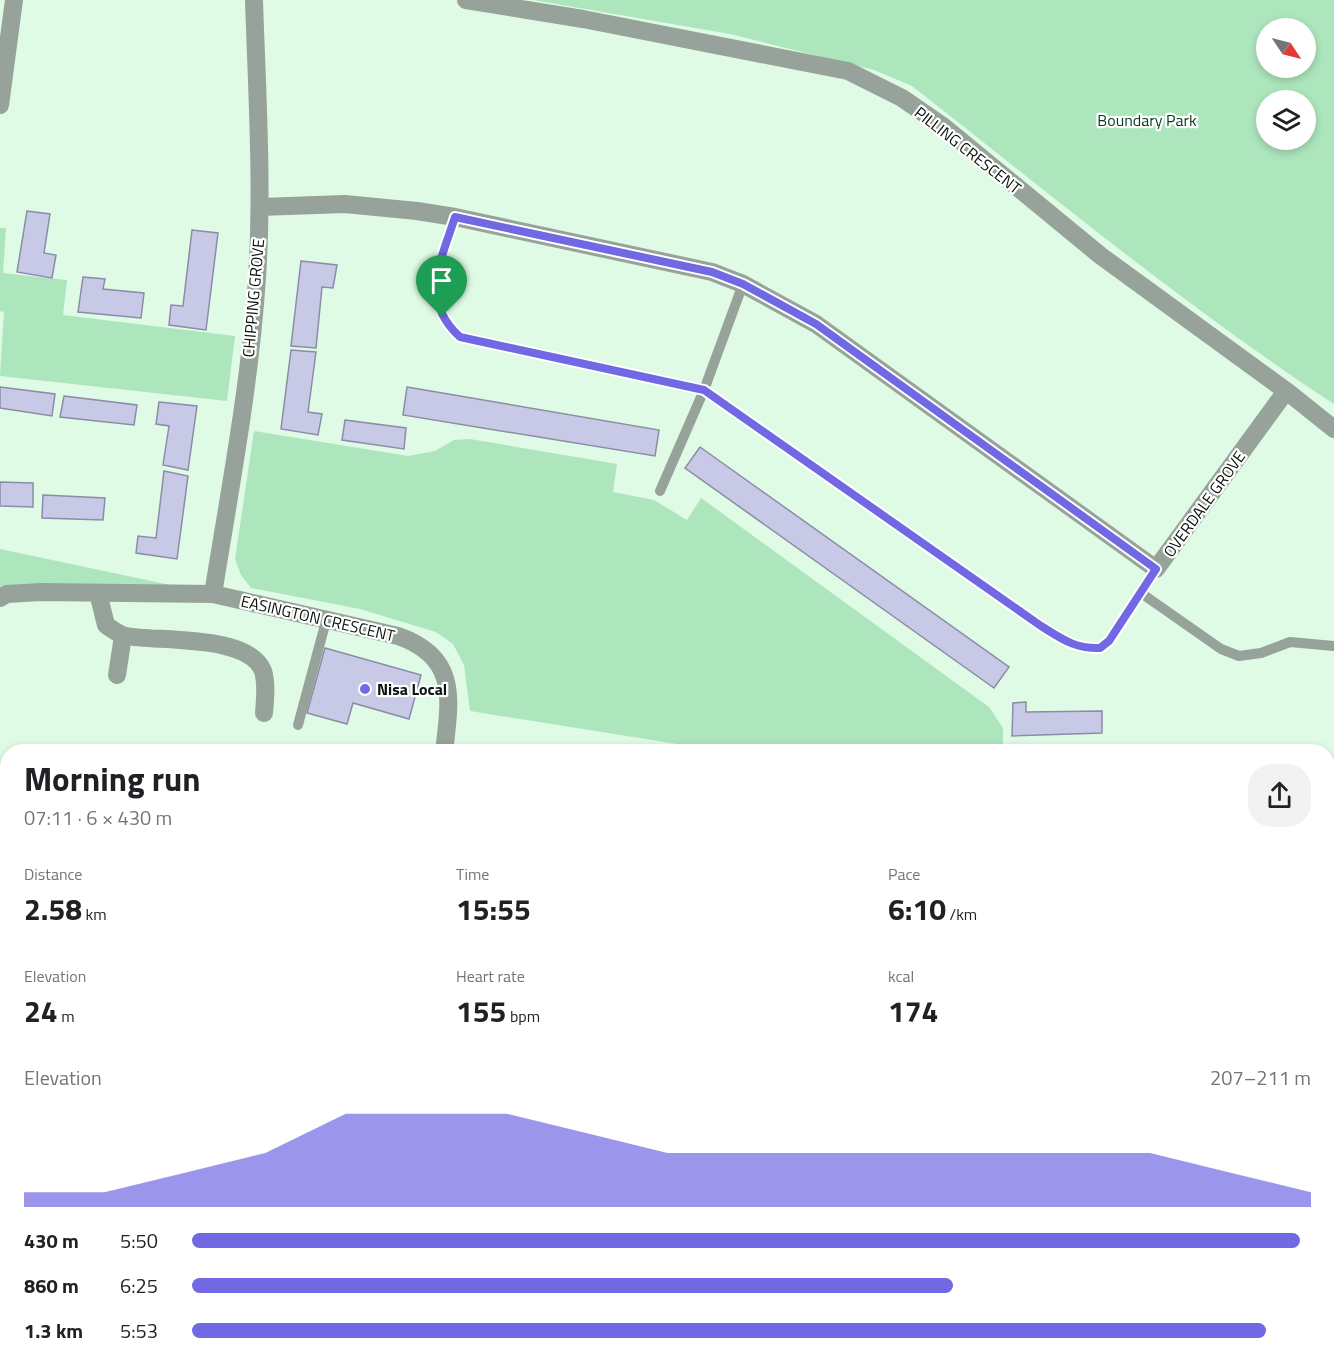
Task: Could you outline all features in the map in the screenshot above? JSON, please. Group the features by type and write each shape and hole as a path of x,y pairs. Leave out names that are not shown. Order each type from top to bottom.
{"street":[{"path":"0,105 14,0"},
{"name":"CHIPPING GROVE","path":"213,594 240,429 257,280 260,207 254,0"},
{"name":"PILLING CRESCENT","path":"466,0 583,19 848,71 902,99 935,121 1101,256 1286,391 1334,429"},
{"name":"OVERDALE GROVE","path":"260,207 345,204 455,217 712,272 743,284 816,324 1156,569 1286,391"},
{"name":"EASINGTON CRESCENT","path":"0,598 7,594 41,592 213,594 398,636 418,643 438,664 448,686 450,704 445,744"},
{"path":"98,593 106,625 123,636 187,640 237,649 253,658 263,670 266,691 264,713"},
{"path":"117,675 123,636"}],"lane":[{"path":"455,217 439,269 436,301 442,317 460,337 704,390 1064,640 1083,648 1100,648 1109,641 1156,569"},
{"path":"660,491 704,390 743,284"},
{"path":"1141,593 1221,650 1239,656 1261,652 1290,642 1334,646"},
{"path":"298,725 326,621"}],"green space":[{"name":"Boundary Park","path":"533,0 1334,0 1334,404 1225,329 912,86 874,70 730,34"},
{"path":"0,228 6,228 3,273 67,280 63,315 235,336 227,401 0,376 4,312 0,311"},
{"path":"254,431 408,456 435,451 454,440 470,439 617,464 613,492 654,500 687,520 701,498 989,707 1003,728 1003,744 677,744 470,711 464,665 453,644 436,632 360,609 251,588 241,575 235,559"},
{"path":"0,549 213,594 0,588"}],"building":[{"path":"27,211 50,214 44,253 56,255 52,278 17,272"},
{"path":"192,230 218,233 206,330 169,325 171,305 183,306"},
{"path":"301,261 337,265 333,288 322,287 316,348 291,346"},
{"path":"83,277 105,279 103,289 144,293 141,318 78,312"},
{"path":"291,350 316,352 308,412 322,414 318,435 281,429"},
{"path":"0,387 55,394 52,416 0,408"},
{"path":"407,387 659,430 655,456 403,415"},
{"path":"64,396 137,405 134,425 60,417"},
{"path":"159,402 197,406 188,470 163,465 169,426 156,424"},
{"path":"345,420 406,428 404,449 342,440"},
{"path":"700,447 1009,667 994,688 685,468"},
{"path":"164,471 188,476 177,559 136,553 138,536 156,538"},
{"path":"0,482 33,483 33,507 0,506"},
{"path":"43,495 105,498 103,520 42,518"},
{"name":"Nisa Local","path":"325,648 421,675 409,719 353,703 347,724 307,713"},
{"path":"1026,702 1026,712 1102,711 1102,733 1012,736 1013,703"}],"place":[{"name":"Nisa Local","path":"365,689"}],"route":[{"path":"455,217 712,272 743,284 816,324 1156,569 1109,641 1100,648 1083,648 1041,626 704,390 460,337 442,317 436,301 439,269 455,217"}]}
